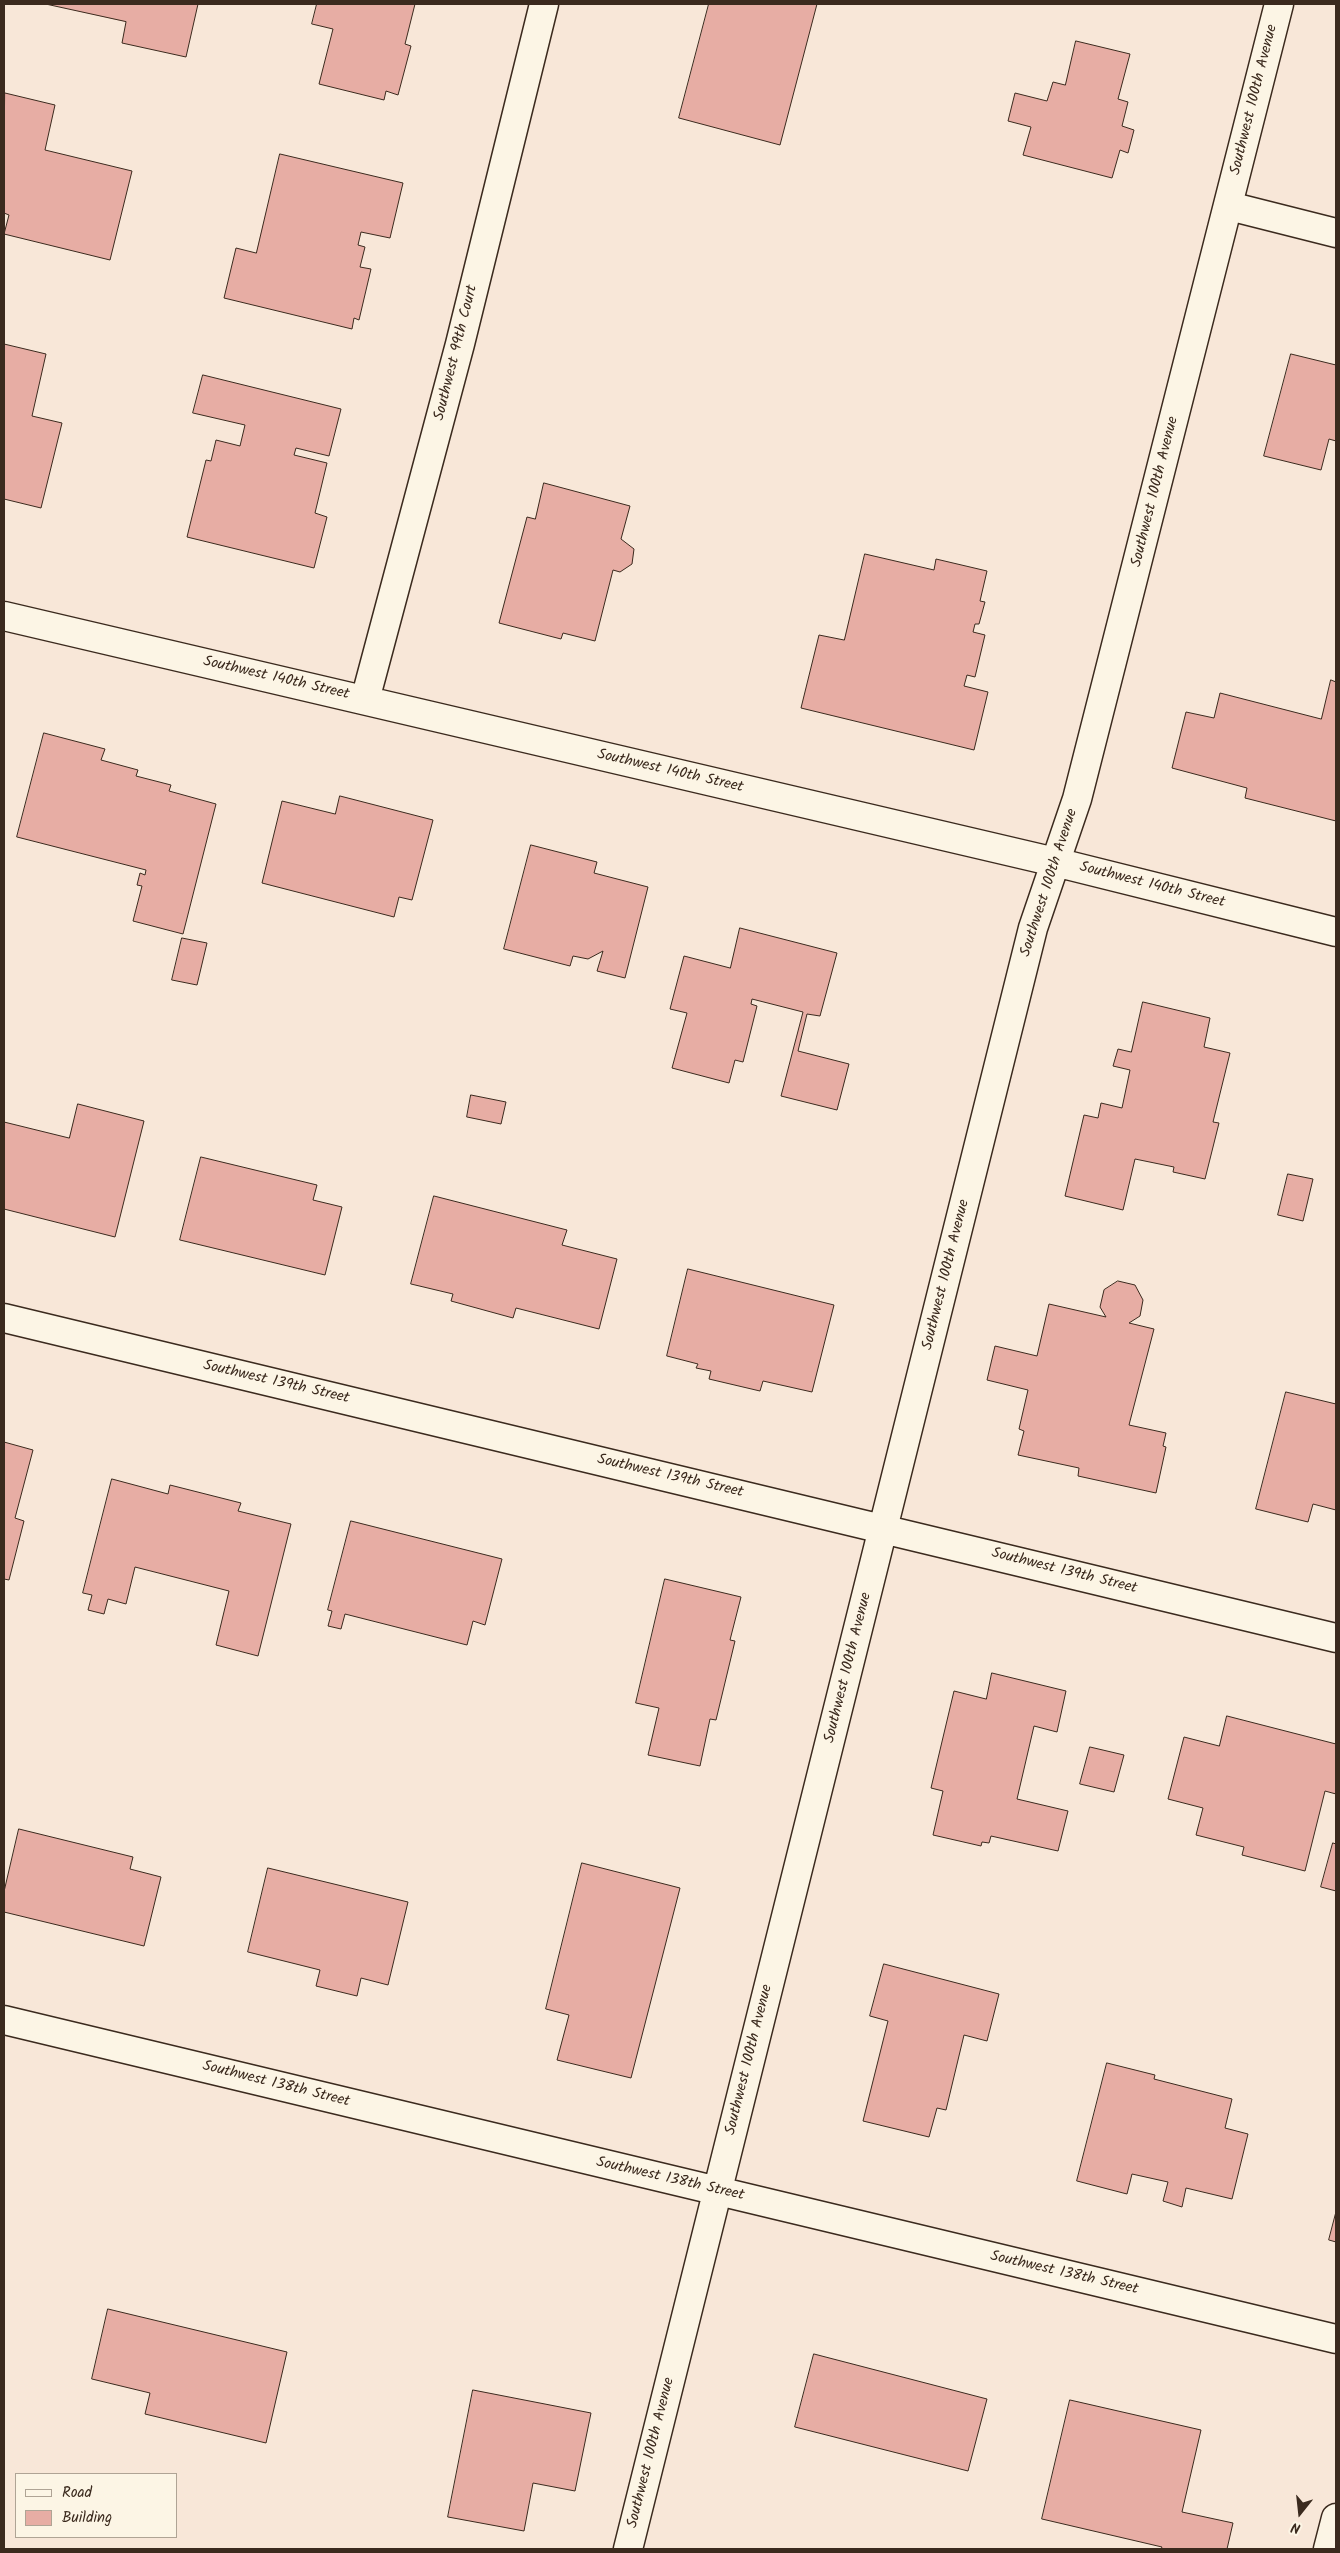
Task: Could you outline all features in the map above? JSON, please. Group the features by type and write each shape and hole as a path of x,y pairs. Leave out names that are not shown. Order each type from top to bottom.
{"street":[{"name":"Southwest 99th Court","path":"365,700 460,344 544,4"},
{"name":"Southwest 100th Avenue","path":"628,2549 1033,928 1077,799 1279,4"},
{"path":"1229,206 1336,233"},
{"name":"Southwest 140th Street","path":"4,616 1055,862 1336,932"},
{"name":"Southwest 139th Street","path":"4,1318 1336,1638"},
{"name":"Southwest 138th Street","path":"4,2020 1336,2339"},
{"path":"1328,2549 1336,2518"}],"building":[{"path":"46,4 198,4 186,57 122,43 126,22"},
{"path":"317,4 415,4 405,44 411,46 398,95 386,91 384,100 319,84 333,29 312,24"},
{"path":"709,4 817,4 780,145 679,118"},
{"path":"1076,41 1130,54 1118,99 1128,102 1122,126 1134,130 1128,153 1120,150 1112,178 1023,155 1031,127 1008,121 1015,93 1047,101 1053,82 1065,85"},
{"path":"5,93 55,105 45,150 132,171 110,260 4,234 9,215 4,213"},
{"path":"280,154 403,183 390,238 361,232 358,245 365,247 360,267 371,269 359,320 354,318 352,329 224,298 236,248 256,253"},
{"path":"4,344 46,354 32,416 62,423 41,508 4,499"},
{"path":"1291,354 1336,365 1336,441 1329,439 1321,470 1264,456"},
{"path":"203,375 341,409 329,456 296,448 294,455 327,463 315,513 327,517 314,568 187,537 206,460 211,461 216,440 240,446 245,425 193,413"},
{"path":"544,483 630,506 621,539 634,549 632,564 620,572 613,570 595,641 563,633 561,639 499,623 527,517 535,519"},
{"path":"865,554 934,570 936,559 987,571 980,601 985,602 979,624 975,624 973,632 985,635 975,677 967,675 964,686 988,692 974,750 801,708 819,635 844,640"},
{"path":"1331,680 1336,682 1336,821 1245,798 1247,788 1172,768 1186,712 1214,718 1220,693 1321,719"},
{"path":"44,733 105,749 101,760 138,770 136,776 171,785 169,791 216,804 183,934 133,921 142,886 137,885 140,873 145,875 146,870 17,837"},
{"path":"340,796 433,820 412,900 399,897 394,917 262,883 282,801 335,814"},
{"path":"531,845 597,862 594,873 648,887 625,978 597,971 603,951 588,959 573,956 570,966 504,949"},
{"path":"740,928 837,953 820,1016 807,1014 798,1051 849,1064 837,1110 781,1096 803,1012 752,999 751,1004 757,1006 743,1062 735,1060 729,1083 672,1068 687,1013 670,1009 684,956 730,968"},
{"path":"182,938 207,943 197,985 172,980"},
{"path":"1143,1002 1210,1018 1204,1047 1230,1053 1213,1122 1219,1123 1205,1179 1173,1172 1174,1167 1135,1159 1123,1210 1065,1196 1084,1115 1098,1118 1101,1103 1122,1108 1130,1070 1113,1066 1118,1049 1131,1052"},
{"path":"471,1095 506,1102 501,1124 467,1117"},
{"path":"78,1104 144,1121 115,1237 4,1209 4,1122 69,1138"},
{"path":"201,1157 317,1185 313,1200 342,1207 325,1275 180,1240"},
{"path":"1288,1174 1313,1179 1303,1221 1278,1215"},
{"path":"434,1196 567,1230 562,1245 617,1259 599,1329 516,1308 513,1318 451,1301 453,1294 411,1284"},
{"path":"688,1269 834,1305 812,1392 763,1381 760,1391 709,1379 711,1371 696,1368 698,1364 667,1356"},
{"path":"1118,1281 1135,1285 1143,1300 1140,1316 1129,1323 1154,1329 1129,1425 1166,1433 1163,1446 1166,1447 1156,1493 1078,1476 1079,1468 1018,1455 1024,1431 1019,1429 1028,1390 987,1380 995,1346 1037,1356 1049,1304 1106,1317 1100,1307 1104,1290"},
{"path":"1286,1392 1336,1404 1336,1510 1313,1504 1308,1522 1256,1509"},
{"path":"4,1442 33,1450 15,1518 24,1521 9,1580 4,1579"},
{"path":"112,1479 168,1494 170,1485 241,1503 238,1511 291,1524 258,1656 216,1645 229,1591 135,1567 126,1604 108,1599 104,1614 88,1610 92,1595 83,1593"},
{"path":"351,1521 502,1559 485,1625 473,1621 467,1645 345,1614 341,1629 328,1626 332,1611 328,1610"},
{"path":"665,1579 741,1597 730,1640 735,1641 716,1720 710,1719 700,1766 648,1755 659,1708 636,1703"},
{"path":"992,1673 1066,1691 1057,1732 1034,1726 1017,1799 1068,1811 1058,1851 991,1836 989,1843 982,1842 981,1846 933,1835 943,1791 931,1788 954,1691 986,1699"},
{"path":"1227,1716 1336,1744 1336,1794 1325,1791 1305,1871 1242,1855 1244,1847 1196,1835 1203,1808 1168,1799 1184,1737 1219,1746"},
{"path":"1090,1747 1124,1755 1114,1792 1080,1784"},
{"path":"19,1829 133,1857 130,1869 161,1877 144,1946 4,1912 4,1892"},
{"path":"1333,1843 1336,1844 1336,1891 1321,1887"},
{"path":"582,1863 680,1888 631,2078 557,2060 569,2015 546,2009"},
{"path":"268,1868 408,1902 388,1985 361,1978 357,1996 316,1986 320,1970 248,1952"},
{"path":"884,1964 999,1994 987,2041 964,2035 946,2110 937,2108 929,2137 863,2121 888,2021 870,2016"},
{"path":"1107,2063 1155,2075 1154,2079 1232,2099 1225,2128 1248,2134 1232,2199 1186,2188 1182,2207 1163,2201 1168,2182 1132,2174 1127,2194 1077,2181"},
{"path":"1336,2212 1336,2242 1329,2240"},
{"path":"108,2309 287,2352 266,2443 145,2414 150,2393 92,2379"},
{"path":"814,2354 987,2399 968,2471 795,2427"},
{"path":"473,2390 591,2413 575,2491 533,2483 524,2531 448,2517"},
{"path":"1070,2400 1201,2430 1182,2512 1233,2523 1227,2549 1161,2549 1162,2547 1042,2519"}]}
